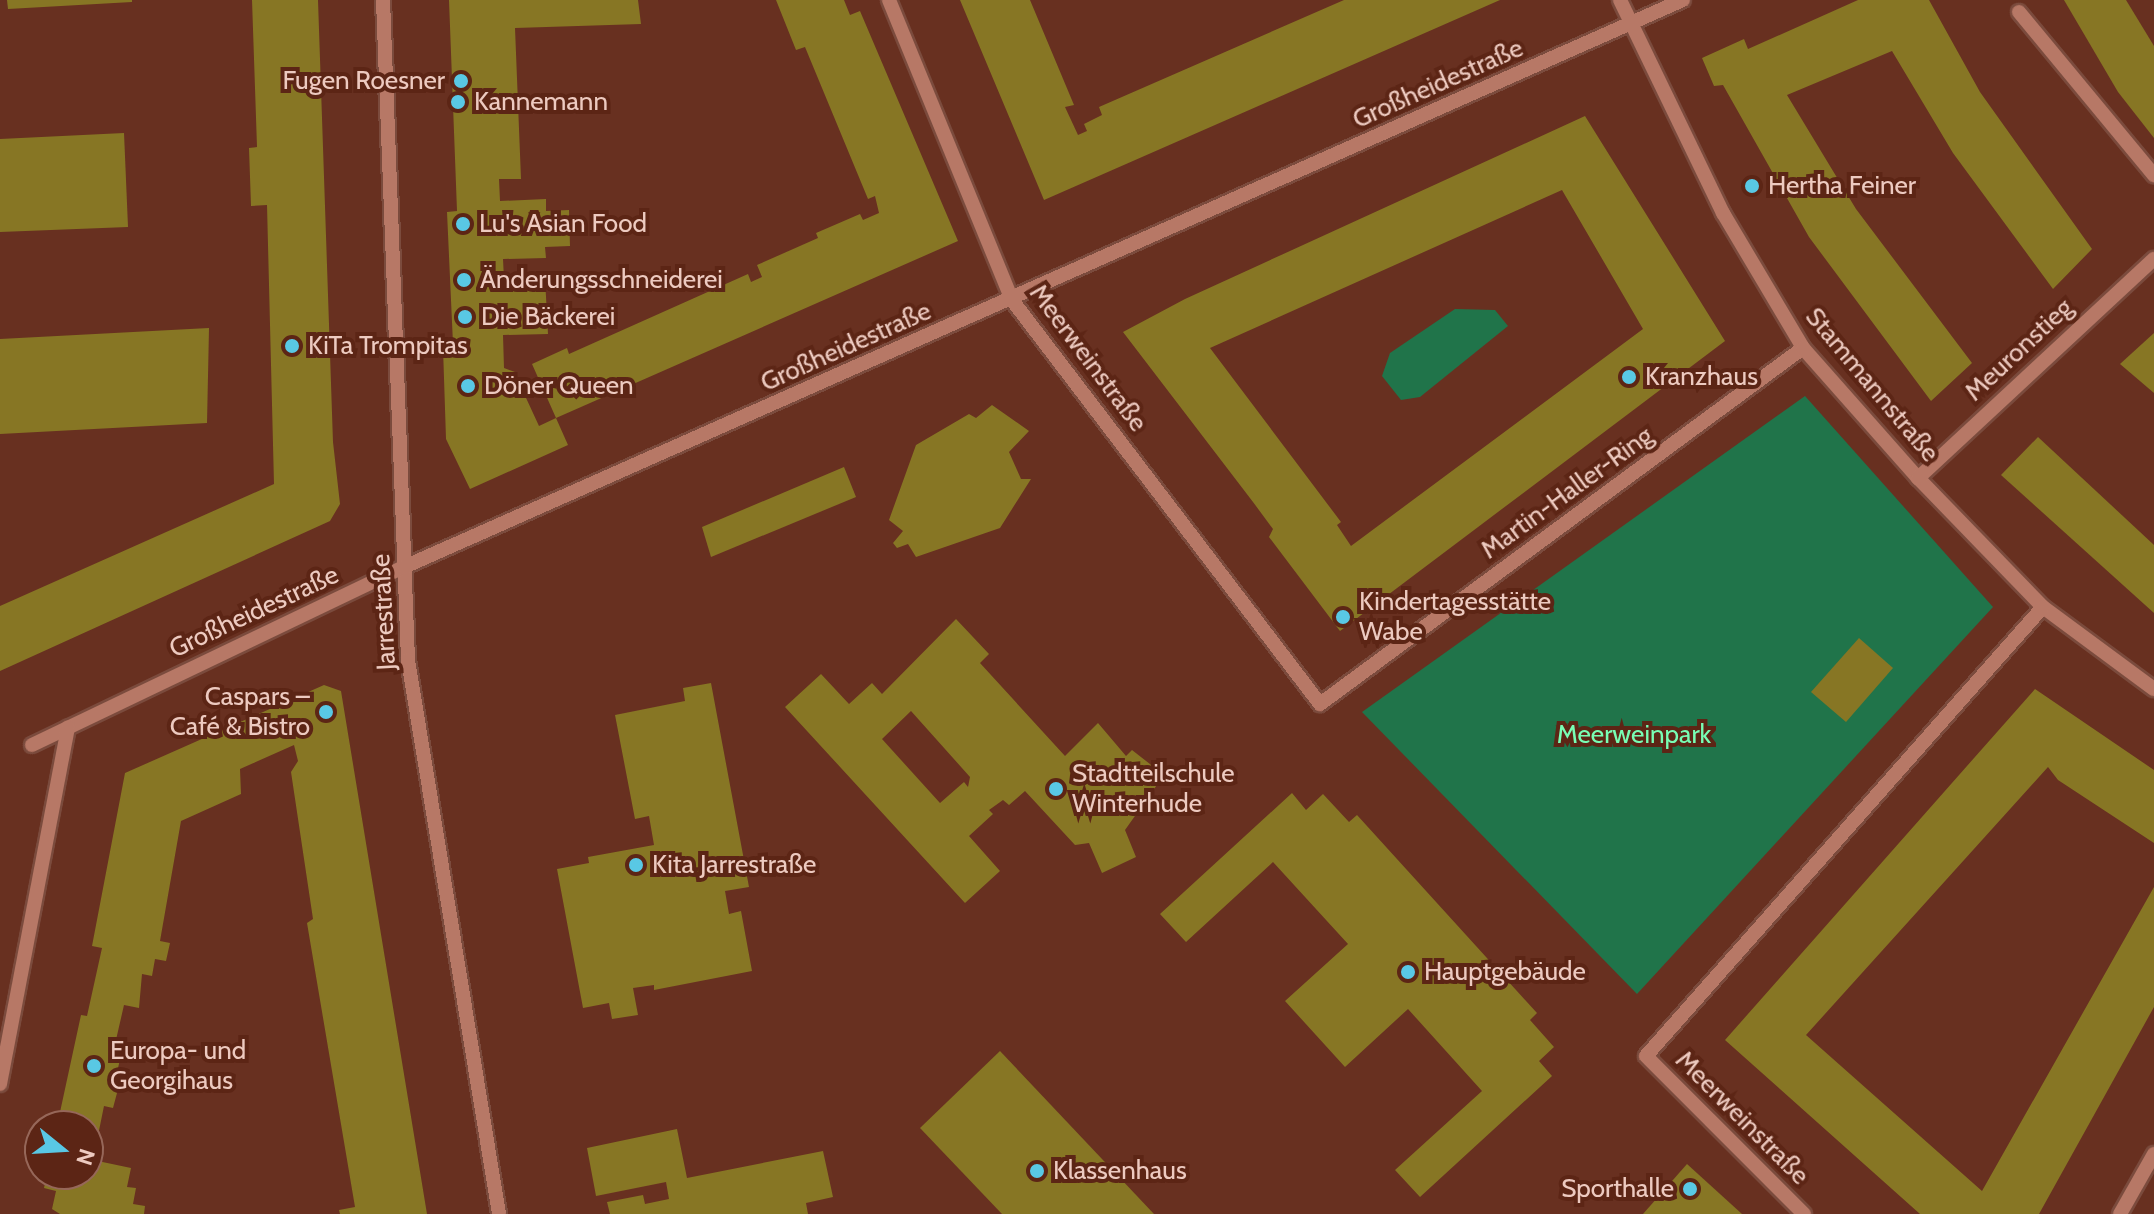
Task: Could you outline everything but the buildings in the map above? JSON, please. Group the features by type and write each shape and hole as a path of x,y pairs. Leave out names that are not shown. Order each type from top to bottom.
{"street":[{"name":"Jarrestraße","path":"383,0 408,660 499,1214"},
{"name":"Meerweinstraße","path":"889,0 1012,300 1320,704"},
{"name":"Stammannstraße","path":"1620,0 1629,25 1723,213 1803,348 1918,478 2043,607 2154,689"},
{"name":"Großheidestraße","path":"32,745 404,567 1683,0"},
{"path":"2019,12 2154,175"},
{"name":"Meuronstieg","path":"1918,478 2154,259"},
{"name":"Martin-Haller-Ring","path":"1320,704 1803,348"},
{"name":"Meerweinstraße","path":"1804,1214 1646,1056 2043,607"},
{"path":"0,1084 68,727"},
{"path":"2120,1214 2154,1154"}],"green space":[{"path":"1455,309 1495,310 1508,326 1420,397 1401,400 1382,376 1390,353"},
{"name":"Meerweinpark","path":"1805,396 1993,607 1637,994 1362,712"}],"place":[{"name":"Fugen Roesner","path":"461,81"},
{"name":"Kannemann","path":"458,102"},
{"name":"Hertha Feiner","path":"1752,186"},
{"name":"Lu's Asian Food","path":"463,224"},
{"name":"Änderungsschneiderei","path":"464,280"},
{"name":"Die Bäckerei","path":"465,317"},
{"name":"KiTa Trompitas","path":"292,346"},
{"name":"Kranzhaus","path":"1629,377"},
{"name":"Döner Queen","path":"468,386"},
{"name":"Kindertagesstätte Wabe","path":"1343,617"},
{"name":"Caspars – Café & Bistro","path":"326,712"},
{"name":"Stadtteilschule Winterhude","path":"1056,789"},
{"name":"Kita Jarrestraße","path":"636,865"},
{"name":"Hauptgebäude","path":"1408,972"},
{"name":"Europa- und Georgihaus","path":"94,1066"},
{"name":"Klassenhaus","path":"1037,1171"},
{"name":"Sporthalle","path":"1690,1189"}]}
